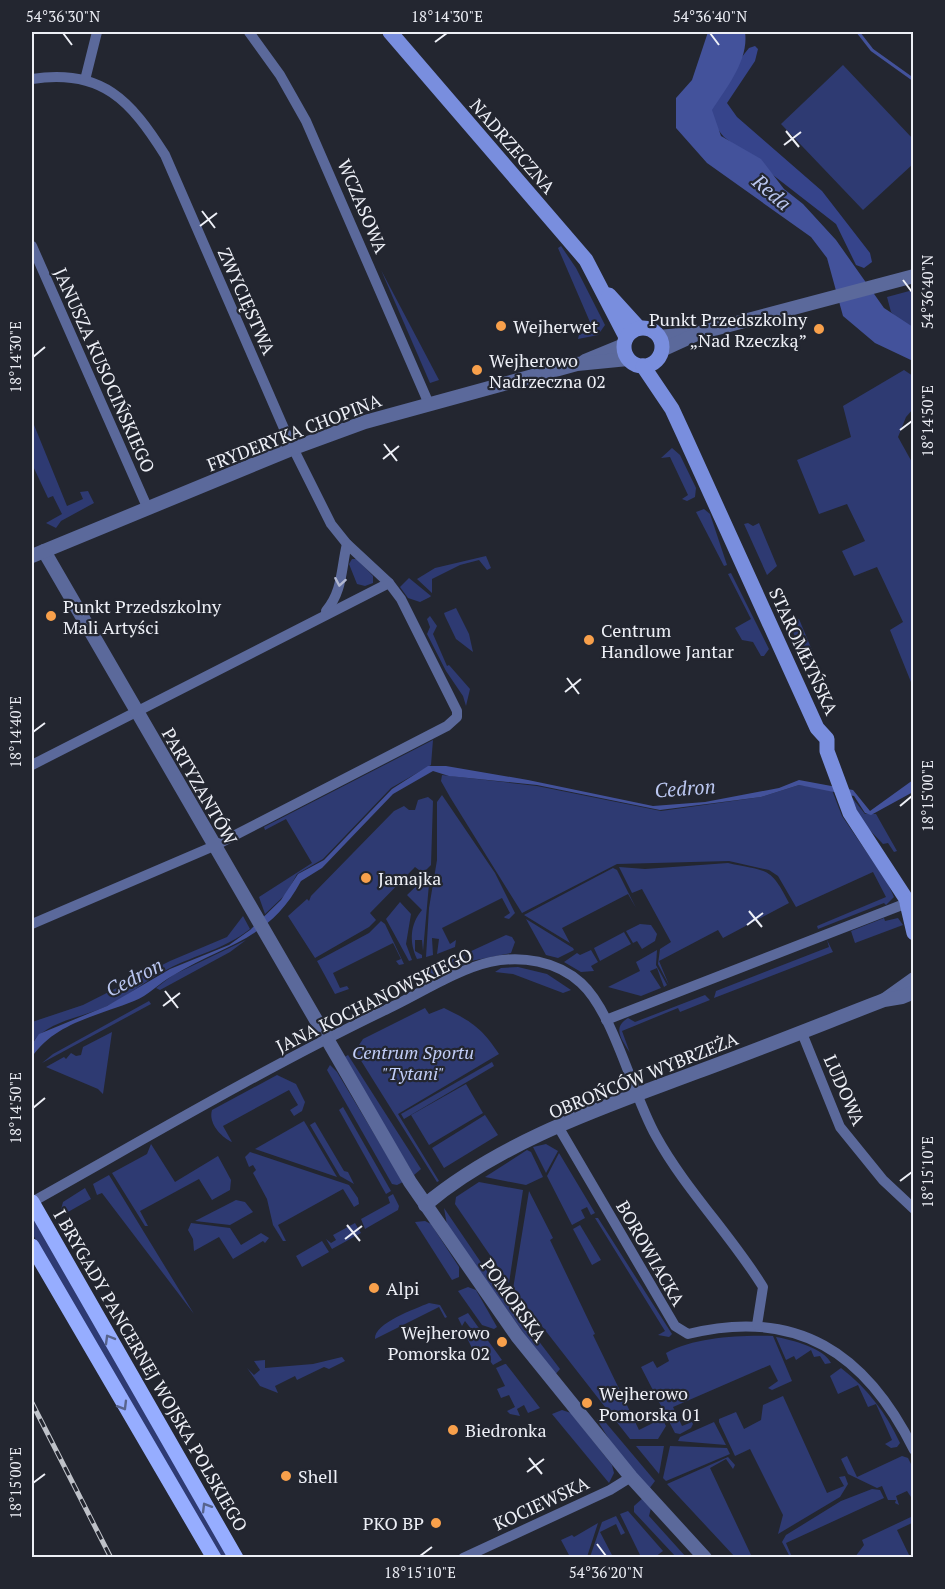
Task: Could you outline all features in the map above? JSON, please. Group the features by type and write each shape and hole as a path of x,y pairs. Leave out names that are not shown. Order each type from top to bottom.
{"main road":[{"name":"NADRZECZNA","path":"390,32 573,245 603,288 629,342"},
{"path":"654,331 655,353 629,342 654,331"},
{"name":"STAROMŁYŃSKA","path":"655,353 672,410 817,728 818,742 827,751 850,813 910,907"},
{"path":"910,907 914,933"},
{"name":"I BRYGADY PANCERNEJ WOJSKA POLSKIEGO","path":"32,1202 182,1467 236,1557"},
{"path":"32,1246 214,1557"}],"street":[{"path":"85,80 97,32"},
{"name":"WCZASOWA","path":"249,32 280,75 306,121 429,404"},
{"name":"ZWYCIĘSTWA","path":"32,79 62,77 85,80 113,91 142,119 165,155 294,448 331,524 347,544 389,583 401,599 438,677 454,702 457,717 453,722 214,846"},
{"name":"JANUSZA KUSOCIŃSKIEGO","path":"32,246 148,509"},
{"path":"655,353 679,333 699,333 914,276"},
{"name":"FRYDERYKA CHOPINA","path":"38,554 294,448 365,422 578,364 629,342"},
{"path":"322,616 335,601 341,585 347,544"},
{"name":"PARTYZANTÓW","path":"38,554 136,711 326,1040"},
{"path":"32,765 389,583"},
{"path":"32,924 214,846"},
{"path":"606,1020 910,907"},
{"name":"JANA KOCHANOWSKIEGO","path":"32,1202 326,1040 477,966 506,960 544,963 571,976 597,1002 635,1095 656,1137 763,1287 763,1300 757,1325"},
{"name":"OBROŃCÓW WYBRZEŻA","path":"425,1205 497,1155 635,1095 802,1033 885,999 914,979"},
{"name":"OBROŃCÓW WYBRZEŻA","path":"885,999 902,997 914,992"},
{"name":"LUDOWA","path":"802,1033 840,1127 883,1180 914,1209"},
{"name":"POMORSKA","path":"326,1040 425,1205 517,1336 631,1477 705,1557"},
{"name":"BOROWIACKA","path":"559,1128 675,1326 688,1334 757,1325 778,1328 812,1340 861,1373 893,1410 914,1450"},
{"name":"KOCIEWSKA","path":"463,1557 610,1490 631,1477"}],"green space":[{"path":"843,65 913,139 913,164 863,210 781,124"},
{"path":"561,246 576,268 605,325 598,335 578,339 579,335 593,329 558,248"},
{"path":"381,270 439,380 430,383"},
{"path":"913,290 913,334 891,312 887,297"},
{"path":"904,370 913,376 913,409 906,417 898,437 913,464 913,687 890,630 903,622 877,567 854,576 842,551 865,541 847,504 819,514 797,460 851,437 843,406"},
{"path":"32,420 67,506 83,499 80,492 88,491 94,503 61,521 56,528 46,523 62,514 53,496 48,498 32,464"},
{"path":"672,448 680,455 696,488 695,497 687,501 682,499 688,495 670,457 661,458"},
{"path":"704,509 710,514 727,565 724,566 696,512"},
{"path":"748,523 753,526 759,523 777,566 767,575 744,524"},
{"path":"486,556 491,568 487,570 479,560 460,565 432,579 432,593 417,579 435,568"},
{"path":"352,559 357,559 373,576 373,583 365,586 357,584 349,564"},
{"path":"731,573 769,649 764,656 761,656 753,642 742,640 735,628 751,619 728,574"},
{"path":"409,578 431,596 420,602 408,598 400,587"},
{"path":"456,608 469,634 473,652 456,639 445,616 444,613"},
{"path":"430,616 437,626 433,634 447,666 449,665 470,689 466,706 463,696 446,671 427,634 430,627 427,619"},
{"path":"799,619 814,655 804,657 789,623"},
{"path":"433,740 431,765 391,788 323,859 297,874 286,894 265,914 259,897 312,863 286,819 265,830 264,827"},
{"path":"442,775 537,786 661,811 761,797 799,785 832,790 842,816 887,882 894,897 886,905 884,903 818,929 817,926 886,897 873,872 796,907 778,876 769,870 729,861 617,864 522,913 450,797 441,781"},
{"path":"442,795 495,873 515,913 509,919 504,917 510,913 502,898 442,928 450,944 456,940 455,947 437,954 439,939 432,938 433,955 426,957 429,908 437,860 437,802"},
{"path":"850,795 865,814 876,814 897,851 894,852 888,843 883,844 863,823"},
{"path":"428,797 433,801 431,865 423,873 415,867 370,913 376,920 369,927 315,958 288,916 307,899 309,901 311,896 394,811 404,806 409,810 415,810 418,800"},
{"path":"728,863 760,870 772,876 789,903 723,938 718,930 659,961 669,985 658,964 660,949 671,942 642,889 632,893 619,867 645,869"},
{"path":"613,868 617,870 636,908 628,894 562,928 570,943 524,915"},
{"path":"430,873 423,951 422,940 415,940 415,951 422,955 422,958 417,959 413,946 412,933 415,921 422,910 407,895"},
{"path":"400,902 411,914 406,944 412,960 409,961 386,919"},
{"path":"243,916 250,929 240,936 168,969 105,1007 56,1025 32,1043 32,1022 83,1005 170,961 227,937"},
{"path":"884,918 885,921 898,918 903,925 855,943 851,931"},
{"path":"526,919 574,950 558,958 546,955"},
{"path":"381,921 385,924 404,964 399,965 396,961 401,959 393,943 333,973 340,988 347,986 349,989 335,994 317,961 369,933"},
{"path":"640,924 651,925 657,934 655,941 642,949 637,941 633,943 626,931"},
{"path":"624,932 631,944 600,961 594,948"},
{"path":"506,935 512,937 515,942 511,953 471,961 467,953"},
{"path":"246,940 230,952 160,990 156,988 173,975"},
{"path":"827,940 833,952 714,998 716,991 829,947"},
{"path":"591,950 598,962 591,966 594,971 581,972 564,962 577,953 580,955"},
{"path":"657,950 656,965 667,985 664,987 657,968 650,971 661,988 641,996 608,987 640,971 636,962"},
{"path":"464,955 467,963 439,977 430,973 432,966"},
{"path":"518,967 547,974 571,990 563,993 513,974 495,972 501,968"},
{"path":"705,995 710,1000 680,1012 678,1008 622,1031 630,1053 619,1030 628,1018 635,1022"},
{"path":"149,1001 151,1004 42,1063 53,1054"},
{"name":"Centrum Sportu \"Tytani\"","path":"425,1008 429,1014 444,1008 469,1021 481,1031 499,1054 398,1114 439,1181 437,1182 355,1051 363,1039"},
{"path":"112,1032 103,1094 98,1089 46,1067 64,1057 66,1059 71,1053 76,1056 81,1055 83,1047"},
{"path":"348,1055 421,1169 414,1175 343,1058"},
{"path":"492,1062 494,1066 404,1119 401,1114"},
{"path":"330,1065 337,1072 403,1182 397,1185 392,1184 327,1070"},
{"path":"277,1075 296,1084 305,1102 302,1111 294,1116 290,1110 298,1105 289,1090 223,1126 232,1142 224,1137 214,1125 212,1110"},
{"path":"466,1084 483,1113 429,1145 411,1115"},
{"path":"343,1107 391,1191 386,1194 339,1110"},
{"path":"485,1115 498,1135 444,1168 432,1148"},
{"path":"304,1121 337,1177 255,1149"},
{"path":"315,1122 354,1184 340,1176 310,1125"},
{"path":"151,1144 175,1182 218,1156 231,1180 230,1190 212,1200 199,1179 140,1211 148,1226 145,1226 112,1173 147,1154"},
{"path":"546,1144 558,1151 546,1173 533,1147"},
{"path":"527,1150 531,1152 543,1177 526,1185 485,1177"},
{"path":"250,1152 349,1185 358,1198 359,1204 354,1207 343,1189 278,1225 286,1241 283,1241 273,1225 267,1199 253,1173 256,1170 253,1165 249,1167 245,1157"},
{"path":"559,1153 595,1213 591,1215 587,1207 581,1210 585,1218 572,1225 547,1176"},
{"path":"109,1175 194,1314 102,1193 97,1195 93,1184"},
{"path":"479,1182 523,1190 509,1283 455,1204 456,1197"},
{"path":"85,1188 91,1199 59,1217 63,1202"},
{"path":"529,1191 553,1238 550,1240 639,1430 655,1422 650,1413 659,1413 666,1426 658,1439 630,1439 513,1289"},
{"path":"393,1194 399,1206 398,1210 365,1229 361,1219 390,1203 388,1197"},
{"path":"236,1200 245,1202 253,1212 230,1225 195,1221"},
{"path":"444,1208 499,1289 560,1369 554,1376 447,1225"},
{"path":"32,1215 231,1557 221,1557 32,1233"},
{"path":"595,1218 598,1218 672,1334 669,1337 658,1335 665,1331"},
{"path":"425,1221 431,1224 459,1267 459,1277 452,1280 415,1222"},
{"path":"191,1223 230,1228 241,1245 261,1233 269,1238 265,1243 263,1241 233,1259 219,1237 194,1251 193,1239 188,1230"},
{"path":"355,1223 361,1233 332,1249 326,1239 331,1243 336,1240 333,1235"},
{"path":"580,1225 601,1260 592,1265 573,1229"},
{"path":"322,1241 329,1252 302,1267 296,1256"},
{"path":"468,1287 476,1290 497,1327 494,1329 482,1325 458,1291"},
{"path":"429,1303 440,1305 447,1317 445,1318 439,1307 375,1339 376,1333 388,1322"},
{"path":"468,1313 502,1360 493,1365 479,1346 473,1350 467,1338 472,1330 465,1321 462,1326 458,1318"},
{"path":"773,1336 792,1381 772,1390 768,1388 778,1381 770,1365 673,1407 682,1426 692,1422 693,1424 691,1428 680,1434 675,1433 641,1367 653,1361 657,1368 669,1361 666,1353 690,1343 732,1337"},
{"path":"776,1337 815,1349 831,1363 825,1364 820,1356 814,1357 811,1350 796,1360 794,1356 786,1360"},
{"path":"342,1357 345,1361 329,1369 324,1367 297,1380 295,1376 275,1386 278,1393 260,1386 247,1368 254,1375 260,1370 254,1361 265,1360 265,1368 313,1364"},
{"path":"506,1364 540,1408 528,1413 524,1405 517,1409 520,1416 507,1411 515,1407 509,1395 501,1398 497,1389 505,1386 496,1368"},
{"path":"841,1368 860,1384 868,1393 882,1412 900,1443 897,1447 891,1448 885,1444 892,1440 876,1404 868,1407 858,1385 838,1394 830,1376"},
{"path":"783,1396 827,1493 844,1486 839,1477 845,1476 848,1484 840,1497 778,1534 783,1515 750,1449 735,1456 719,1419 736,1412 744,1429 761,1420 763,1405"},
{"path":"562,1410 571,1413 612,1465 614,1473 609,1483 552,1414"},
{"path":"601,1417 655,1481 649,1489 621,1458 597,1420"},
{"path":"714,1422 726,1445 678,1441 680,1437"},
{"path":"636,1446 664,1446 659,1474"},
{"path":"670,1446 727,1448 730,1454 666,1481 663,1478"},
{"path":"847,1456 857,1477 902,1456 908,1458 913,1468 913,1500 907,1491 896,1496 899,1505 895,1503 896,1500 888,1500 882,1486 877,1488 848,1474 841,1459"},
{"path":"728,1457 735,1465 733,1469 726,1459 710,1468 752,1557 735,1557 667,1484"},
{"path":"872,1489 880,1490 884,1498 786,1543 792,1557 790,1557 782,1542 786,1535 841,1501"},
{"path":"643,1498 651,1508 649,1516 686,1557 676,1557 634,1512 634,1506"},
{"path":"628,1511 663,1551 655,1557 641,1557 620,1514"},
{"path":"616,1516 625,1533 621,1535 616,1524 600,1532 613,1557 590,1557 602,1522"},
{"path":"913,1516 913,1525 912,1523 897,1530 910,1557 855,1557 864,1545 862,1540"},
{"path":"598,1523 587,1557 570,1557 561,1540 572,1535 574,1537"}],"shaded area":[{"path":"755,46 758,49 755,61 727,103 737,117 822,191 870,253 872,262 864,268 856,265 836,224 724,137 715,124 712,101 717,90 749,48"}],"water":[{"name":"Reda","path":"708,32 745,32 744,53 740,63 712,110 721,136 761,159 784,189 803,204 836,240 884,308 913,327 913,361 875,343 843,316 827,258 811,237 707,163 676,128 676,98 692,80"},
{"path":"428,766 446,766 528,780 653,806 705,802 779,788 799,780 853,790 870,811 913,780 913,792 871,815 865,813 854,796 799,785 761,797 660,810 537,785 449,776 433,771 393,794 322,868 301,881 275,917 260,929 191,965 139,999 65,1028 41,1045 32,1057 32,1044 39,1034 107,1006 170,969 229,945 250,930 281,900 298,874 324,860 392,789"}],"waterway":[{"path":"858,32 872,50 914,80"}],"railway":[{"path":"32,1403 111,1558"}],"place":[{"name":"Wejherwet","path":"501,326"},
{"name":"Punkt Przedszkolny „Nad Rzeczką”","path":"819,329"},
{"name":"Wejherowo Nadrzeczna 02","path":"477,370"},
{"name":"Punkt Przedszkolny Mali Artyści","path":"51,616"},
{"name":"Centrum Handlowe Jantar","path":"589,640"},
{"name":"Jamajka","path":"366,878"},
{"name":"Alpi","path":"374,1288"},
{"name":"Wejherowo Pomorska 02","path":"502,1342"},
{"name":"Wejherowo Pomorska 01","path":"587,1403"},
{"name":"Biedronka","path":"453,1430"},
{"name":"Shell","path":"286,1476"},
{"name":"PKO BP","path":"436,1523"}],"water label":[{"name":"Cedron","path":"685,788"},
{"name":"Cedron","path":"134,977"}]}
